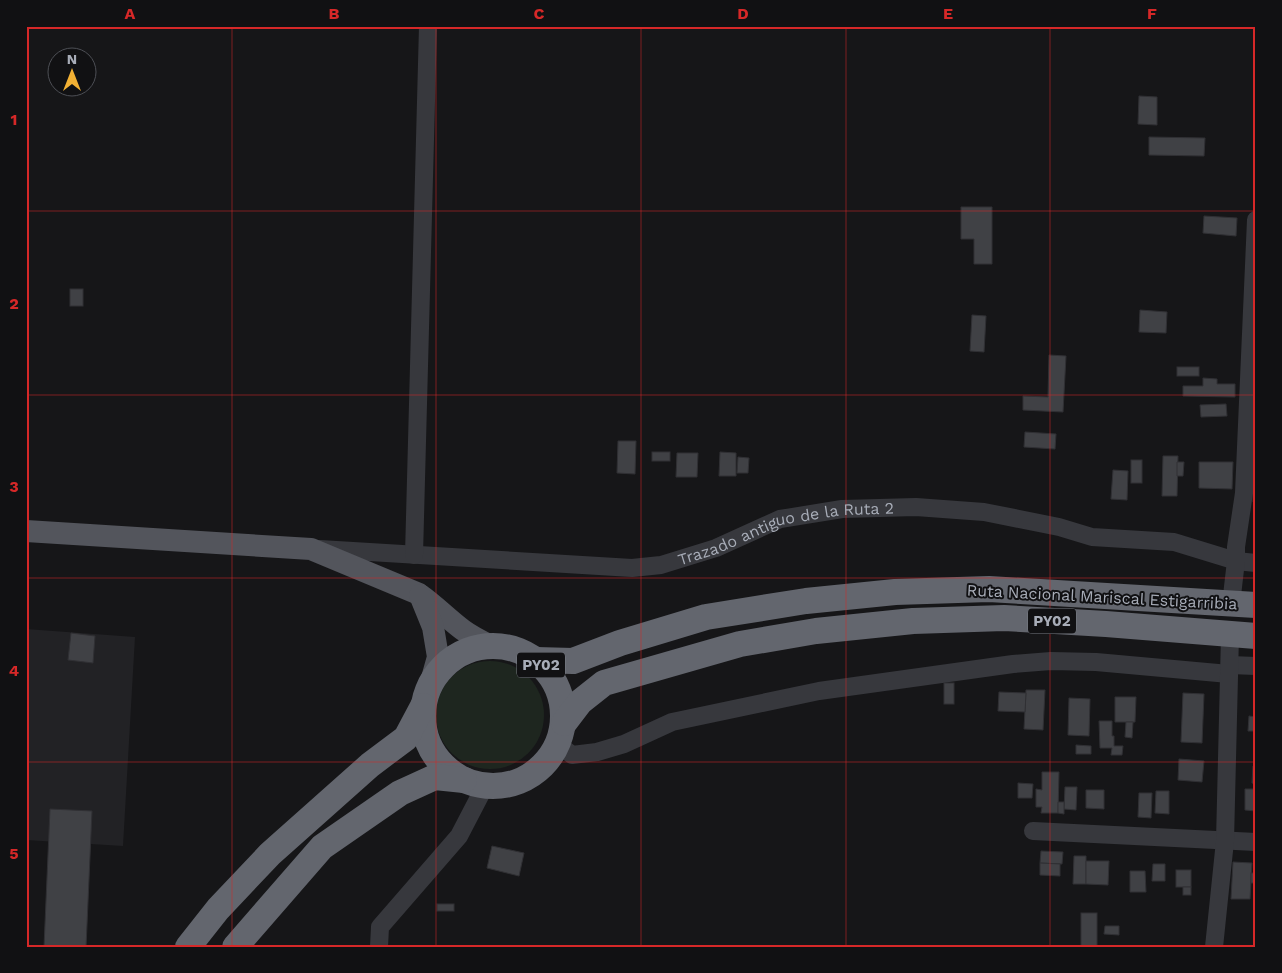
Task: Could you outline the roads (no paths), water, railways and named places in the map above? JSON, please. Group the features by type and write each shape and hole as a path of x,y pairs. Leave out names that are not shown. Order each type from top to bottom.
{"highway":[{"name":"Ruta Nacional Mariscal Estigarribia","path":"536,660 573,661 620,643 706,617 806,601 895,592 989,589 1244,604"},
{"name":"Ruta Nacional Mariscal Estigarribia","path":"561,734 580,702 604,683 740,644 816,631 913,621 1004,618 1106,624 1243,636"},
{"name":"PY02","path":"188,947 218,909 270,854 370,765 406,738 427,694 446,664 467,651 491,646 515,649 536,660 552,678 562,699 561,734 546,763 529,777 508,785 475,783 435,777 400,793 322,847 234,947"},
{"name":"PY02","path":"427,694 423,728 430,750 445,768 475,783"}],"main road":[{"name":"PY02","path":"26,531 312,549 419,594 435,604 449,619 465,631 491,646"},
{"name":"PY02","path":"419,594 433,627 438,656 427,694"}],"street":[{"path":"414,555 428,26"},
{"path":"1244,604 1236,561 1236,547 1244,493 1256,220"},
{"name":"Trazado antiguo de la Ruta 2","path":"312,549 632,568 661,565 716,548 780,519 842,509 916,507 984,512 1059,527 1092,537 1174,542 1236,561 1256,563"},
{"path":"1214,947 1226,841 1230,669 1243,636"},
{"path":"561,734 572,755 597,752 624,744 672,722 809,693 1013,664 1051,661 1230,669 1256,666"},
{"path":"378,947 380,927 459,836 475,783"},
{"path":"1033,831 1256,842"}]}
